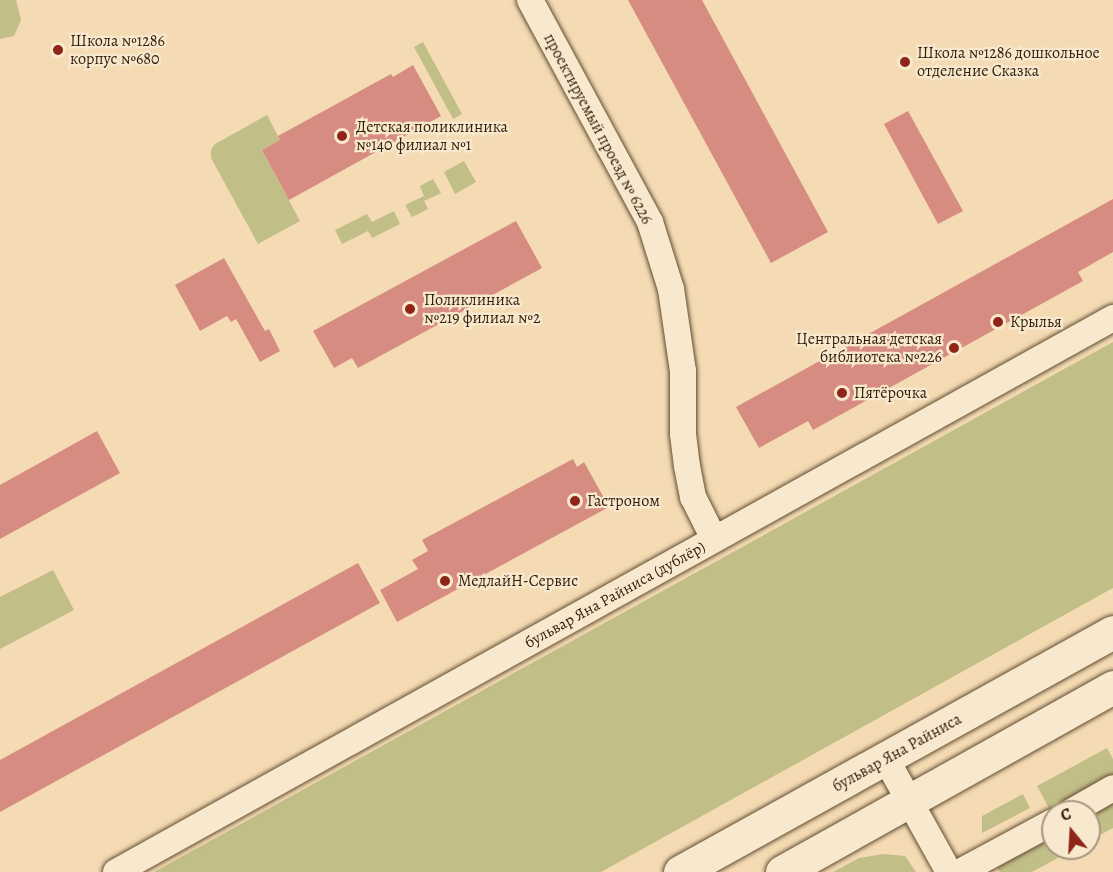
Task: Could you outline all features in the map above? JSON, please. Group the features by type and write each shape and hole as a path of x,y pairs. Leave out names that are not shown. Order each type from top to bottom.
{"main road":[{"name":"бульвар Яна Райниса","path":"680,872 1113,632"},
{"path":"782,872 1113,687"}],"street":[{"name":"проектируемый проезд № 6226","path":"530,0 650,222 671,289 680,348 687,466 693,497 714,539"},
{"name":"бульвар Яна Райниса (дублёр)","path":"117,872 1113,318"},
{"path":"886,759 949,872"},
{"path":"1092,800 1113,788"},
{"path":"960,872 1041,828"}],"shaded area":[{"path":"0,0 16,0 21,20 14,36 0,39"},
{"path":"423,42 462,114 453,119 414,47"},
{"path":"267,115 280,140 262,150 300,221 258,244 211,158 211,150 215,144"},
{"path":"464,161 476,182 455,194 444,172"},
{"path":"433,179 441,193 424,201 428,209 412,217 405,205 424,196 420,186"},
{"path":"394,211 400,224 372,238 368,231 342,244 335,230 367,214 372,222"},
{"path":"1113,342 1113,588 601,872 154,872"},
{"path":"53,570 74,610 0,649 0,597"},
{"path":"1107,748 1113,759 1113,775 1068,800 1045,800 1037,786"},
{"path":"1023,794 1030,808 982,833 982,816"},
{"path":"1113,803 1113,828 1101,834 1101,810"},
{"path":"1041,843 1041,860 1054,860 1032,872 1000,872 997,867"},
{"path":"883,854 905,856 916,872 833,872 859,858"}],"building":[{"path":"628,0 702,0 828,232 771,263"},
{"name":"Детская поликлиника №140 филиал №1","path":"413,65 441,116 289,200 262,150 280,140 278,136 391,74 393,77"},
{"path":"908,111 963,211 938,224 884,124"},
{"path":"1113,199 1113,252 1078,272 1083,281 813,430 808,421 759,448 736,407"},
{"name":"Поликлиника №219 филиал №2","path":"516,221 542,268 358,368 352,358 334,368 313,331"},
{"path":"224,258 265,331 269,329 280,351 260,362 236,319 231,322 227,316 200,331 175,285"},
{"path":"97,431 120,473 0,539 0,485"},
{"path":"573,459 577,467 584,462 609,507 397,622 380,590 418,569 412,560 428,551 422,540"},
{"path":"358,563 380,603 0,812 0,760"}],"place":[{"name":"Школа №1286 корпус №680","path":"58,50"},
{"name":"Школа №1286 дошкольное отделение Сказка","path":"905,62"},
{"name":"Детская поликлиника №140 филиал №1","path":"342,136"},
{"name":"Поликлиника №219 филиал №2","path":"410,309"},
{"name":"Крылья","path":"998,322"},
{"name":"Центральная детская библиотека №226","path":"954,348"},
{"name":"Пятёрочка","path":"842,393"},
{"name":"Гастроном","path":"575,501"},
{"name":"МедлайН-Сервис","path":"445,581"}]}
